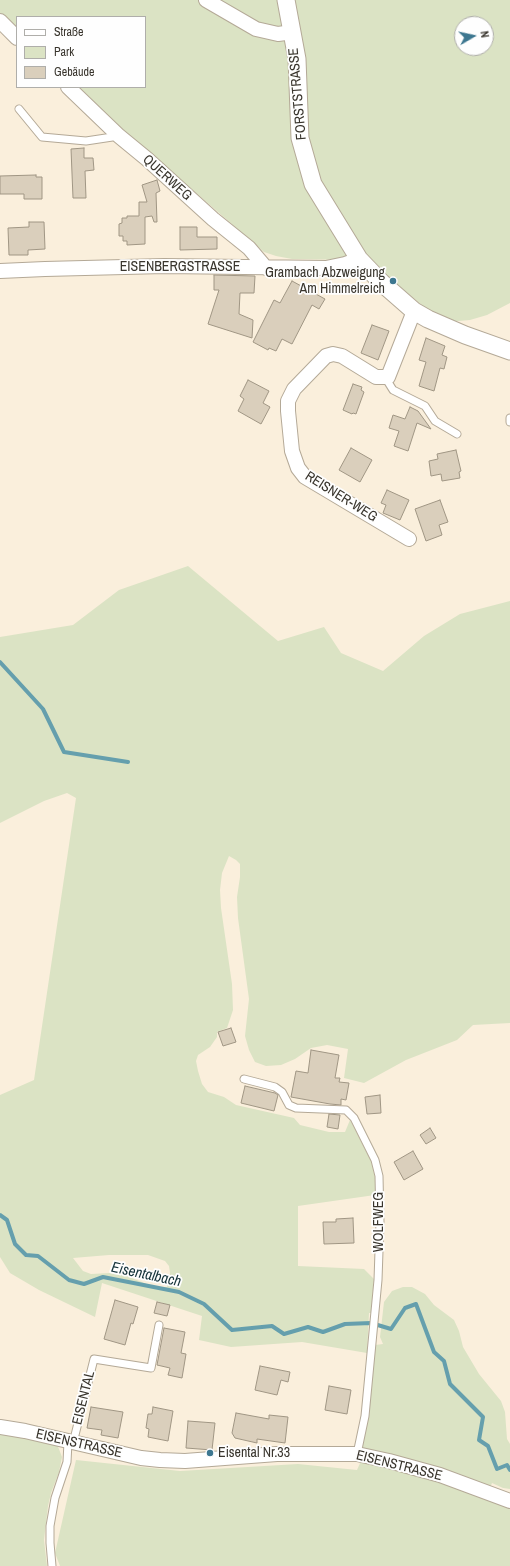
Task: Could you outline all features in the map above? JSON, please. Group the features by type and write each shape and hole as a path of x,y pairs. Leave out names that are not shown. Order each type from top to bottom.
{"street":[{"path":"206,0 256,29 278,34 293,32"},
{"name":"FORSTSTRASSE","path":"286,0 297,59 300,138 313,184 359,259 382,283 414,311 428,319 465,335 510,351"},
{"path":"0,21 16,37"},
{"name":"QUERWEG","path":"69,88 119,136 213,219 249,248 266,268"},
{"name":"EISENBERGSTRASSE","path":"0,271 164,266 326,268 359,259"},
{"path":"388,377 414,311"},
{"name":"REISNER-WEG","path":"388,377 376,377 342,356 333,354 326,356 294,389 288,401 292,451 298,468 305,477 409,539"},
{"name":"EISENSTRASSE","path":"0,1427 25,1431 141,1458 160,1460 185,1461 277,1454 357,1454 440,1475 510,1501"}],"lane":[{"path":"19,109 42,137 86,141 119,136"},
{"path":"388,377 388,382 393,390 425,406 435,421 457,434"},
{"name":"WOLFWEG","path":"244,1079 279,1089 290,1105 296,1108 346,1110 354,1118 375,1160 379,1176 380,1222 378,1280 365,1416 357,1454"},
{"name":"EISENTAL","path":"71,1442 94,1359 150,1368 159,1325"},
{"path":"52,1566 50,1526 54,1498 67,1462 71,1442"}],"green space":[{"path":"0,0 510,0 510,303 487,315 470,320 447,322 435,316 382,272 355,260 292,259 264,252 119,126 78,88 146,88 146,16 16,16 16,30 0,13"},
{"path":"188,566 278,641 324,627 341,653 383,671 424,636 460,614 510,601 510,1023 473,1025 457,1040 406,1060 364,1083 344,1078 348,1049 327,1045 311,1048 295,1059 281,1065 266,1066 255,1062 249,1050 245,1036 249,999 238,918 237,897 240,864 229,856 222,873 220,890 221,908 232,984 233,1010 227,1028 217,1032 217,1037 210,1047 198,1055 196,1061 198,1071 202,1084 208,1092 224,1097 236,1105 294,1118 300,1125 329,1132 345,1132 350,1120 371,1161 375,1177 375,1195 298,1206 298,1266 364,1269 374,1279 371,1313 369,1313 367,1353 302,1342 231,1347 199,1340 202,1316 102,1283 95,1317 39,1290 10,1273 0,1257 0,1095 34,1080 76,798 67,793 44,801 0,823 0,637 73,625 119,590","holes":["109,1255 148,1255 165,1261 169,1266 170,1273 167,1287 157,1288 124,1275 110,1273 91,1274 83,1271 73,1258"]},
{"path":"403,1287 412,1287 425,1294 434,1305 454,1320 459,1331 463,1347 479,1374 501,1401 505,1412 507,1439 510,1444 510,1489 503,1488 492,1483 490,1488 362,1451 370,1401 375,1345 383,1344 380,1337 384,1302 392,1291"},
{"path":"0,1431 57,1444 62,1457 59,1472 48,1506 44,1540 47,1566 0,1566"},
{"path":"76,1460 180,1471 298,1464 357,1470 361,1461 404,1469 510,1506 510,1566 60,1566 55,1553"}],"building":[{"path":"84,148 84,158 93,158 94,170 85,171 86,198 73,198 71,149"},
{"path":"36,175 36,177 42,177 42,199 24,199 24,194 0,194 0,176"},
{"path":"157,180 160,191 156,193 157,222 154,222 152,216 145,217 145,244 127,245 127,241 123,241 123,236 119,236 119,224 122,223 122,218 127,218 127,216 139,216 139,202 147,202 142,185"},
{"path":"29,222 44,222 45,249 28,250 28,255 9,255 8,228 29,227"},
{"path":"180,227 197,227 197,237 217,237 217,249 180,250"},
{"path":"214,275 255,276 254,293 240,293 239,314 253,320 252,338 208,324 219,290 214,290"},
{"path":"292,281 325,299 319,309 312,305 292,344 282,339 276,351 269,348 268,350 253,342 274,300 280,303"},
{"path":"372,325 389,331 378,360 361,353"},
{"path":"426,338 445,346 442,355 447,357 444,369 440,368 434,391 419,386 426,362 419,360"},
{"path":"248,380 269,391 263,403 270,407 261,424 238,411 244,399 240,396"},
{"path":"353,384 362,387 361,390 364,392 356,414 343,410"},
{"path":"410,407 418,411 431,429 417,423 408,451 394,446 399,431 389,428 393,415 405,419"},
{"path":"351,448 372,460 360,482 339,470"},
{"path":"456,450 461,471 459,472 460,478 442,481 441,474 431,476 429,461 438,459 437,454"},
{"path":"387,490 409,500 400,520 383,513 386,505 381,503"},
{"path":"440,500 448,522 439,525 442,535 426,541 415,509"},
{"path":"231,1028 236,1042 223,1046 218,1032"},
{"path":"311,1050 339,1055 335,1078 340,1078 339,1082 349,1083 346,1100 341,1099 341,1105 291,1097 296,1071 308,1073"},
{"path":"245,1086 278,1095 274,1111 241,1103"},
{"path":"380,1095 381,1113 367,1114 365,1097"},
{"path":"329,1114 340,1115 338,1129 327,1127"},
{"path":"430,1128 436,1138 426,1144 420,1135"},
{"path":"413,1151 423,1169 404,1180 394,1162"},
{"path":"353,1218 354,1243 324,1244 323,1222 336,1222 336,1219"},
{"path":"115,1300 138,1307 133,1324 131,1323 125,1345 104,1339"},
{"path":"157,1302 170,1305 167,1316 154,1313"},
{"path":"164,1328 185,1332 181,1353 186,1354 182,1378 168,1375 170,1368 157,1365"},
{"path":"260,1366 290,1372 288,1382 281,1380 277,1395 255,1390"},
{"path":"329,1386 351,1390 347,1414 325,1410"},
{"path":"91,1407 123,1412 118,1438 101,1435 102,1430 87,1428"},
{"path":"153,1407 173,1411 168,1441 148,1437 149,1429 146,1428 148,1414 152,1414"},
{"path":"236,1413 269,1419 269,1415 288,1417 285,1443 257,1439 257,1443 235,1438 232,1433"},
{"path":"188,1421 215,1423 212,1450 186,1448"}],"waterway":[{"path":"0,662 43,709 64,752 128,762"},
{"name":"Eisentalbach","path":"0,1215 7,1220 15,1244 26,1255 38,1256 69,1280 84,1284 103,1277 179,1292 204,1304 232,1330 272,1326 284,1334 308,1327 323,1332 345,1324 371,1323 391,1329 405,1308 416,1304 434,1352 444,1361 450,1384 483,1417 479,1440 488,1446 497,1469 507,1465 510,1470"}],"place":[{"name":"Grambach Abzweigung Am Himmelreich","path":"393,281"},
{"name":"Eisental Nr.33","path":"210,1453"}]}
